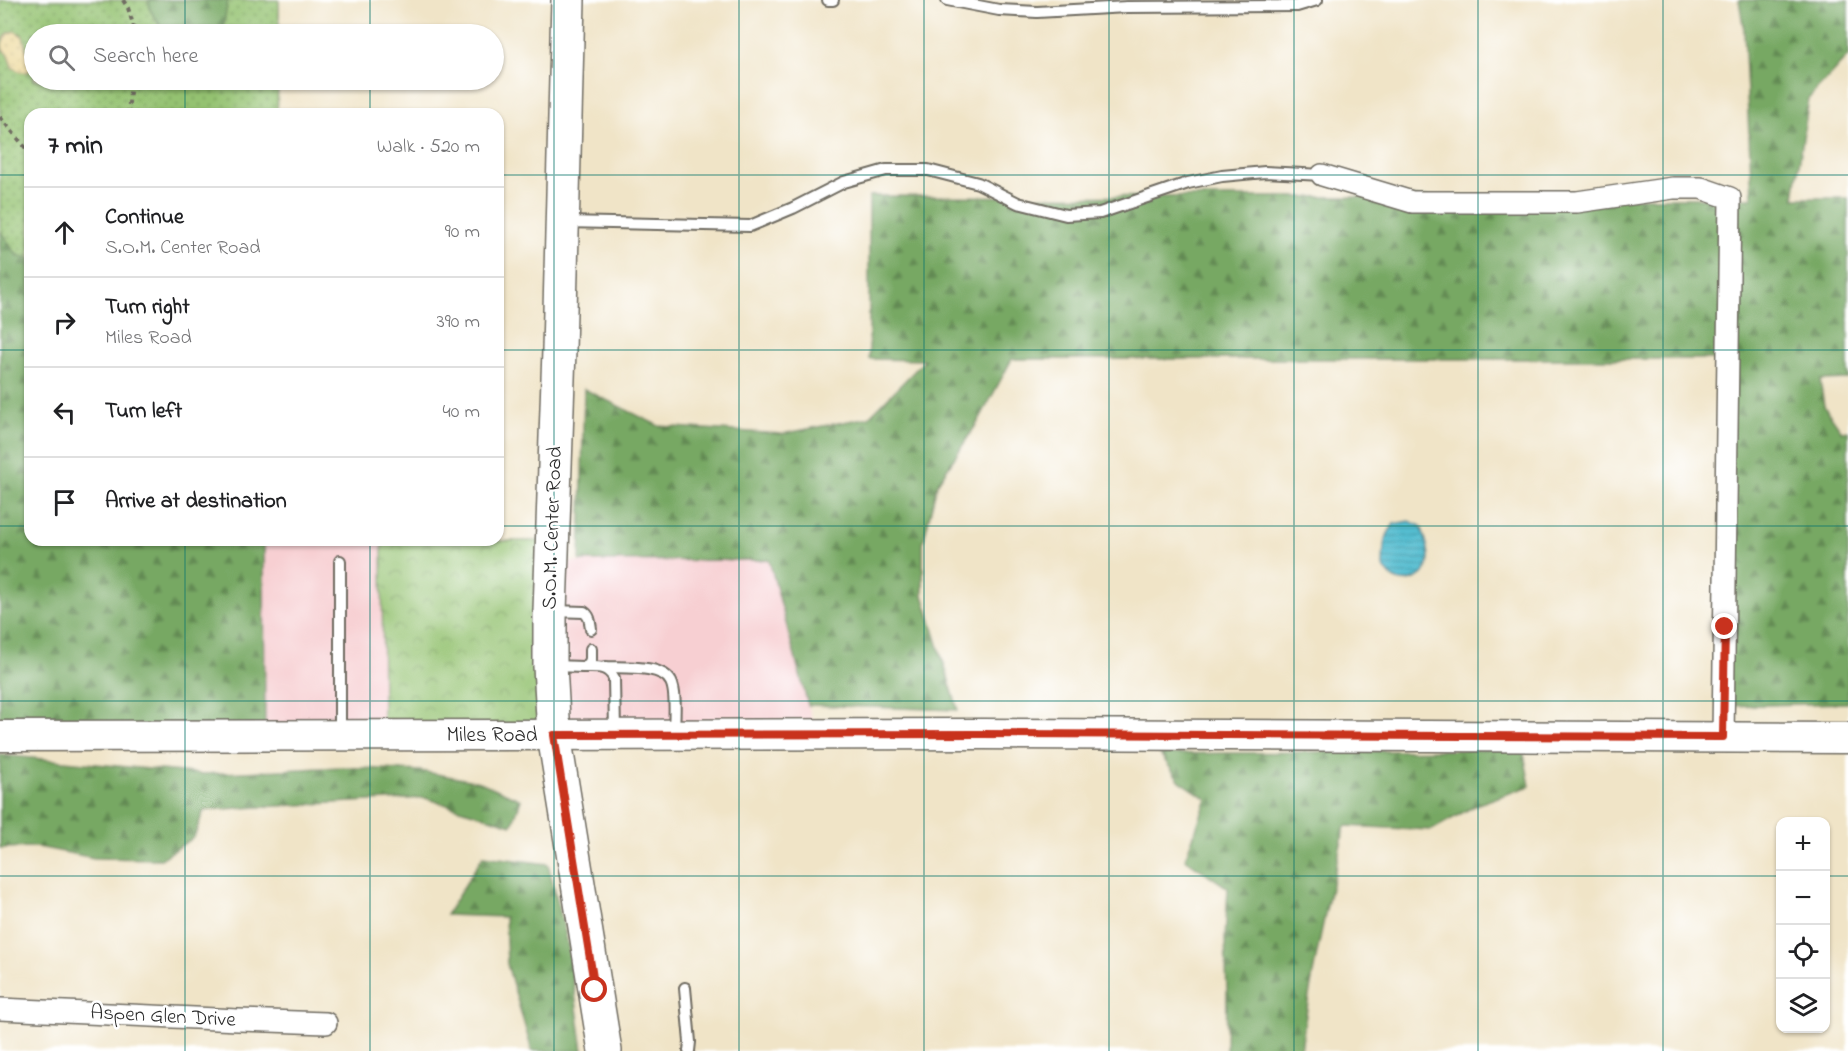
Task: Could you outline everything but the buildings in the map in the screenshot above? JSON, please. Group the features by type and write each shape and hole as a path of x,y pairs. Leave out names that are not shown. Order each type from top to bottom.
{"main road":[{"name":"S.O.M. Center Road","path":"568,0 550,666 554,735 605,1051"},
{"name":"Miles Road","path":"0,736 1848,738"}],"street":[{"path":"1322,175 1412,202 1577,202 1673,188 1701,188 1730,198 1723,737"},
{"name":"Aspen Glen Drive","path":"0,1009 326,1023"}],"lane":[{"path":"828,0 833,0"},
{"path":"947,0 999,10 1037,12 1127,7 1296,6 1317,0"},
{"path":"562,222 750,226 793,208 844,182 886,170 928,170 978,183 1018,203 1066,215 1100,213 1188,183 1222,176 1265,172 1322,175"},
{"path":"340,561 340,736"},
{"path":"550,611 584,612 588,615 591,629"},
{"path":"583,667 589,664 591,650"},
{"path":"550,666 658,671 671,681 674,690 674,735"},
{"path":"605,667 614,678 615,735"},
{"path":"685,988 689,1051"}],"path":[{"path":"123,0 133,24"},
{"path":"129,108 130,90"},
{"path":"0,117 24,146"}],"shaded area":[{"path":"264,546 382,546 383,736 265,736"},
{"path":"770,560 816,735 554,735 552,562"}],"green space":[{"path":"0,0 279,0 279,24 24,24 24,90 278,90 277,108 24,108 24,257 0,249"},
{"path":"149,0 228,0 224,24 159,24 150,10"},
{"path":"1739,0 1848,0 1848,56 1809,98 1794,198 1848,198 1848,379 1820,380 1824,406 1842,432 1848,431 1848,703 1724,706 1727,359 1012,359 978,422 937,484 923,543 923,595 958,710 808,705 769,560 580,561 584,389 659,426 782,434 869,417 925,360 869,359 869,196 1752,198 1744,31"},
{"path":"0,231 17,255 24,257 24,546 264,546 265,736 0,736"},
{"path":"504,541 553,541 554,735 383,736 382,546 504,546"},
{"path":"1523,749 1530,786 1478,804 1432,830 1345,826 1314,966 1301,1051 1226,1051 1225,938 1228,888 1185,859 1207,799 1180,781 1160,754"},
{"path":"0,755 203,774 341,767 420,771 480,782 521,800 512,825 425,798 204,810 194,837 161,859 94,858 38,847 0,848"},
{"path":"483,856 548,864 568,944 583,1051 532,1051 507,964 505,917 446,915"}],"sand":[{"path":"15,31 23,36 24,72 13,68 3,50 2,43 9,33"}],"water":[{"path":"1409,521 1421,526 1428,546 1429,559 1421,575 1405,581 1393,578 1383,567 1384,549 1387,535 1394,524"}],"route":[{"path":"595,990 554,735 1723,737 1725,627"}]}
